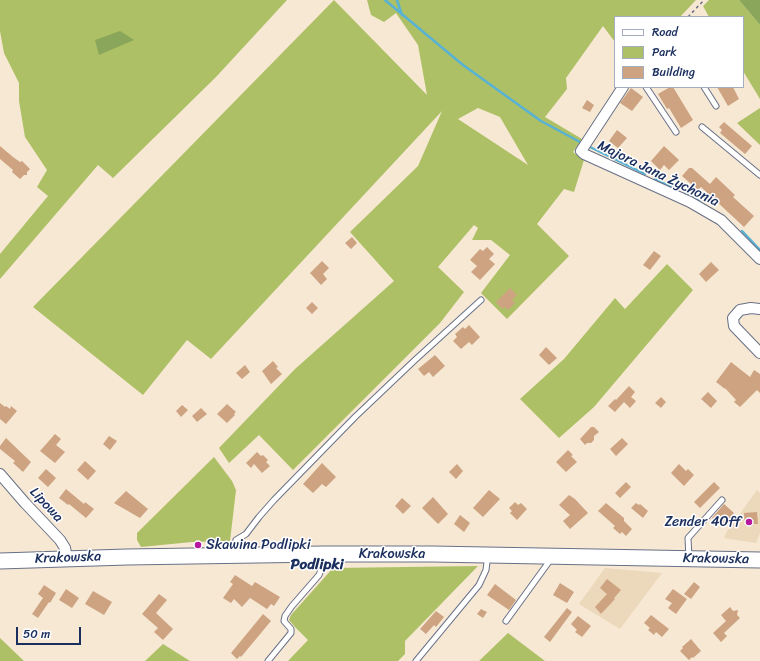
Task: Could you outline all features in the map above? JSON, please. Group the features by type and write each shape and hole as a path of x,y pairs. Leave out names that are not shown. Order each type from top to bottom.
{"main road":[{"name":"Krakowska","path":"0,561 67,558 323,554 485,555 760,560"}],"street":[{"name":"Majora Jana Żychonia","path":"622,88 581,151 584,154 690,202 721,220 760,258"},
{"path":"760,309 751,308 740,310 733,318 734,326 760,353"},
{"name":"Lipowa","path":"0,474 60,540 67,558"}],"lane":[{"path":"647,88 676,132"},
{"path":"705,88 716,106"},
{"path":"702,127 760,175"},
{"path":"236,540 246,534 274,500 355,418 415,360 481,300"},
{"path":"689,559 688,538 722,500"},
{"path":"268,661 292,633 284,621 285,616 320,575 323,565 323,554"},
{"path":"416,661 479,585 486,570 485,555"},
{"path":"506,621 553,556"}],"path":[{"path":"689,16 704,0"}],"shaded area":[{"path":"757,490 760,493 760,533 756,543 724,538 726,533"},
{"path":"605,568 662,573 620,629 579,604"}],"green space":[{"path":"0,0 287,0 216,77 113,178 98,165 0,279 0,254 48,196 37,187 47,170 25,137 19,101 19,83 4,53 0,31"},
{"path":"334,0 427,95 418,45 396,13 384,22 371,15 367,0 696,0 681,16 614,16 614,41 603,26 566,78 567,89 545,117 582,139 573,152 584,160 574,192 564,189 537,224 569,256 507,319 481,293 510,255 491,240 472,240 478,228 474,225 438,267 464,292 440,323 293,470 259,435 229,463 219,448 295,369 394,281 350,232 418,166 442,111 211,359 187,340 143,395 33,307","holes":["478,108 500,117 528,165 458,119"]},
{"path":"709,0 739,0 760,25 760,99 744,73 744,16 708,16 703,6"},
{"path":"739,0 760,0 760,25"},
{"path":"120,31 134,40 99,55 95,40"},
{"path":"760,108 760,145 737,123"},
{"path":"667,264 693,290 594,407 559,438 520,399 564,359 615,298 625,309"},
{"path":"214,457 232,481 236,490 230,541 192,542 141,547 137,540 137,533"},
{"path":"478,566 405,641 405,654 398,661 288,661 308,640 289,620 291,615 333,568"},
{"path":"508,633 545,661 479,661"},
{"path":"0,638 24,661 0,661"},
{"path":"163,644 190,661 145,661"}],"building":[{"path":"631,88 643,97 632,111 620,103"},
{"path":"668,88 674,88 693,120 681,128 669,108 667,109 658,94"},
{"path":"718,88 734,88 739,99 728,106"},
{"path":"587,100 594,105 590,112 582,108"},
{"path":"724,122 752,146 745,154 720,133 722,130 719,127"},
{"path":"617,130 627,138 618,148 609,141"},
{"path":"0,146 20,162 22,161 30,169 27,172 27,175 24,175 20,179 12,172 13,170 0,159"},
{"path":"664,146 679,160 669,170 664,165 660,170 651,161"},
{"path":"689,168 692,168 710,184 716,177 735,195 733,197 754,216 744,227 701,187 698,190 682,176"},
{"path":"352,237 357,243 351,249 345,243"},
{"path":"487,247 494,254 489,259 495,264 480,280 471,272 477,266 470,260 480,249 483,251"},
{"path":"654,251 661,256 650,270 643,265"},
{"path":"322,261 329,268 323,274 327,279 321,285 310,273"},
{"path":"711,262 719,270 706,282 699,274"},
{"path":"510,288 517,295 512,300 515,303 508,310 505,307 502,309 496,302"},
{"path":"312,302 318,308 312,314 306,308"},
{"path":"469,325 480,337 472,345 469,342 461,349 453,341 457,337 455,334 463,327 465,329"},
{"path":"546,347 557,358 549,365 539,355"},
{"path":"435,355 445,366 433,377 429,372 424,376 418,369"},
{"path":"273,361 278,367 276,368 282,374 271,384 262,371"},
{"path":"731,362 750,377 754,370 760,374 760,393 757,390 740,407 734,402 736,400 725,388 716,382"},
{"path":"245,365 250,372 242,379 236,373"},
{"path":"629,386 635,392 631,397 636,401 630,408 624,402 615,412 608,406"},
{"path":"708,392 717,401 711,408 701,399"},
{"path":"661,397 666,402 661,408 655,403"},
{"path":"0,403 10,409 11,406 17,411 6,424 0,419"},
{"path":"227,404 236,412 227,423 217,414"},
{"path":"182,405 188,410 181,417 176,411"},
{"path":"201,408 207,414 197,422 192,416"},
{"path":"591,427 594,427 599,432 594,436 594,440 591,443 587,443 585,445 580,439"},
{"path":"55,434 61,439 56,445 65,452 55,463 40,451"},
{"path":"109,436 117,441 110,450 103,444"},
{"path":"6,438 31,462 23,472 13,463 15,461 0,449 0,446"},
{"path":"622,438 628,444 616,456 610,449"},
{"path":"568,450 577,462 566,472 556,462"},
{"path":"257,452 268,460 266,462 270,466 262,473 254,464 251,468 246,463"},
{"path":"85,461 96,471 88,480 77,470"},
{"path":"322,463 336,477 326,487 322,484 313,493 303,484"},
{"path":"457,464 463,471 456,479 449,472"},
{"path":"679,464 686,471 688,469 694,475 684,486 671,473"},
{"path":"46,469 56,478 48,487 38,478"},
{"path":"626,482 631,487 620,498 615,493"},
{"path":"714,482 720,488 700,508 694,502"},
{"path":"66,489 84,504 85,502 94,509 86,518 59,498"},
{"path":"489,490 500,499 483,517 473,508"},
{"path":"126,491 148,509 140,518 114,503"},
{"path":"569,495 575,499 588,513 570,529 563,521 570,515 559,505"},
{"path":"433,497 448,514 438,524 422,508"},
{"path":"402,498 411,506 403,514 395,506"},
{"path":"515,502 518,505 521,503 527,509 517,520 510,513 512,511 509,508"},
{"path":"606,503 624,518 624,521 632,529 626,536 622,532 620,534 613,528 615,526 598,511"},
{"path":"636,503 639,505 640,504 648,511 643,518 631,508"},
{"path":"724,504 734,513 723,527 712,518"},
{"path":"757,512 758,524 745,524 744,513"},
{"path":"460,515 470,523 464,532 454,524"},
{"path":"235,575 252,586 255,582 280,597 274,606 271,604 267,609 250,598 242,607 234,599 231,603 223,598 233,584 230,582"},
{"path":"607,579 621,590 601,614 595,607 607,594 600,588"},
{"path":"694,582 700,587 691,599 684,594"},
{"path":"560,583 574,592 567,603 553,595"},
{"path":"495,584 516,600 509,610 487,595"},
{"path":"44,585 56,593 38,618 32,614 43,598 38,594"},
{"path":"66,589 79,598 72,608 59,600"},
{"path":"673,589 687,599 676,614 668,608 672,603 665,599"},
{"path":"93,591 112,602 104,615 85,604"},
{"path":"159,594 167,600 156,613 173,629 163,640 154,632 158,628 142,614"},
{"path":"730,607 733,611 738,610 737,615 740,618 724,633 727,636 721,642 713,633 726,621 721,615"},
{"path":"567,608 572,612 550,642 544,637"},
{"path":"481,609 487,612 483,618 477,614"},
{"path":"436,611 444,617 436,627 434,625 426,634 420,629"},
{"path":"263,614 271,621 241,657 240,656 237,659 231,653"},
{"path":"651,615 669,629 662,637 656,632 654,635 648,630 650,628 644,623"},
{"path":"578,616 591,626 582,637 575,632 577,630 571,624"},
{"path":"691,639 701,651 689,660 680,651 683,648 682,647"}],"waterway":[{"path":"385,0 463,65 541,121 580,142"},
{"path":"397,0 402,15"},
{"path":"588,146 645,174"},
{"path":"655,179 675,189"},
{"path":"684,194 699,201"},
{"path":"742,231 760,250"}],"place":[{"name":"Zender 4Off","path":"749,522"},
{"name":"Skawina Podlipki","path":"198,545"}],"district":[{"name":"Podlipki","path":"317,565"}]}
